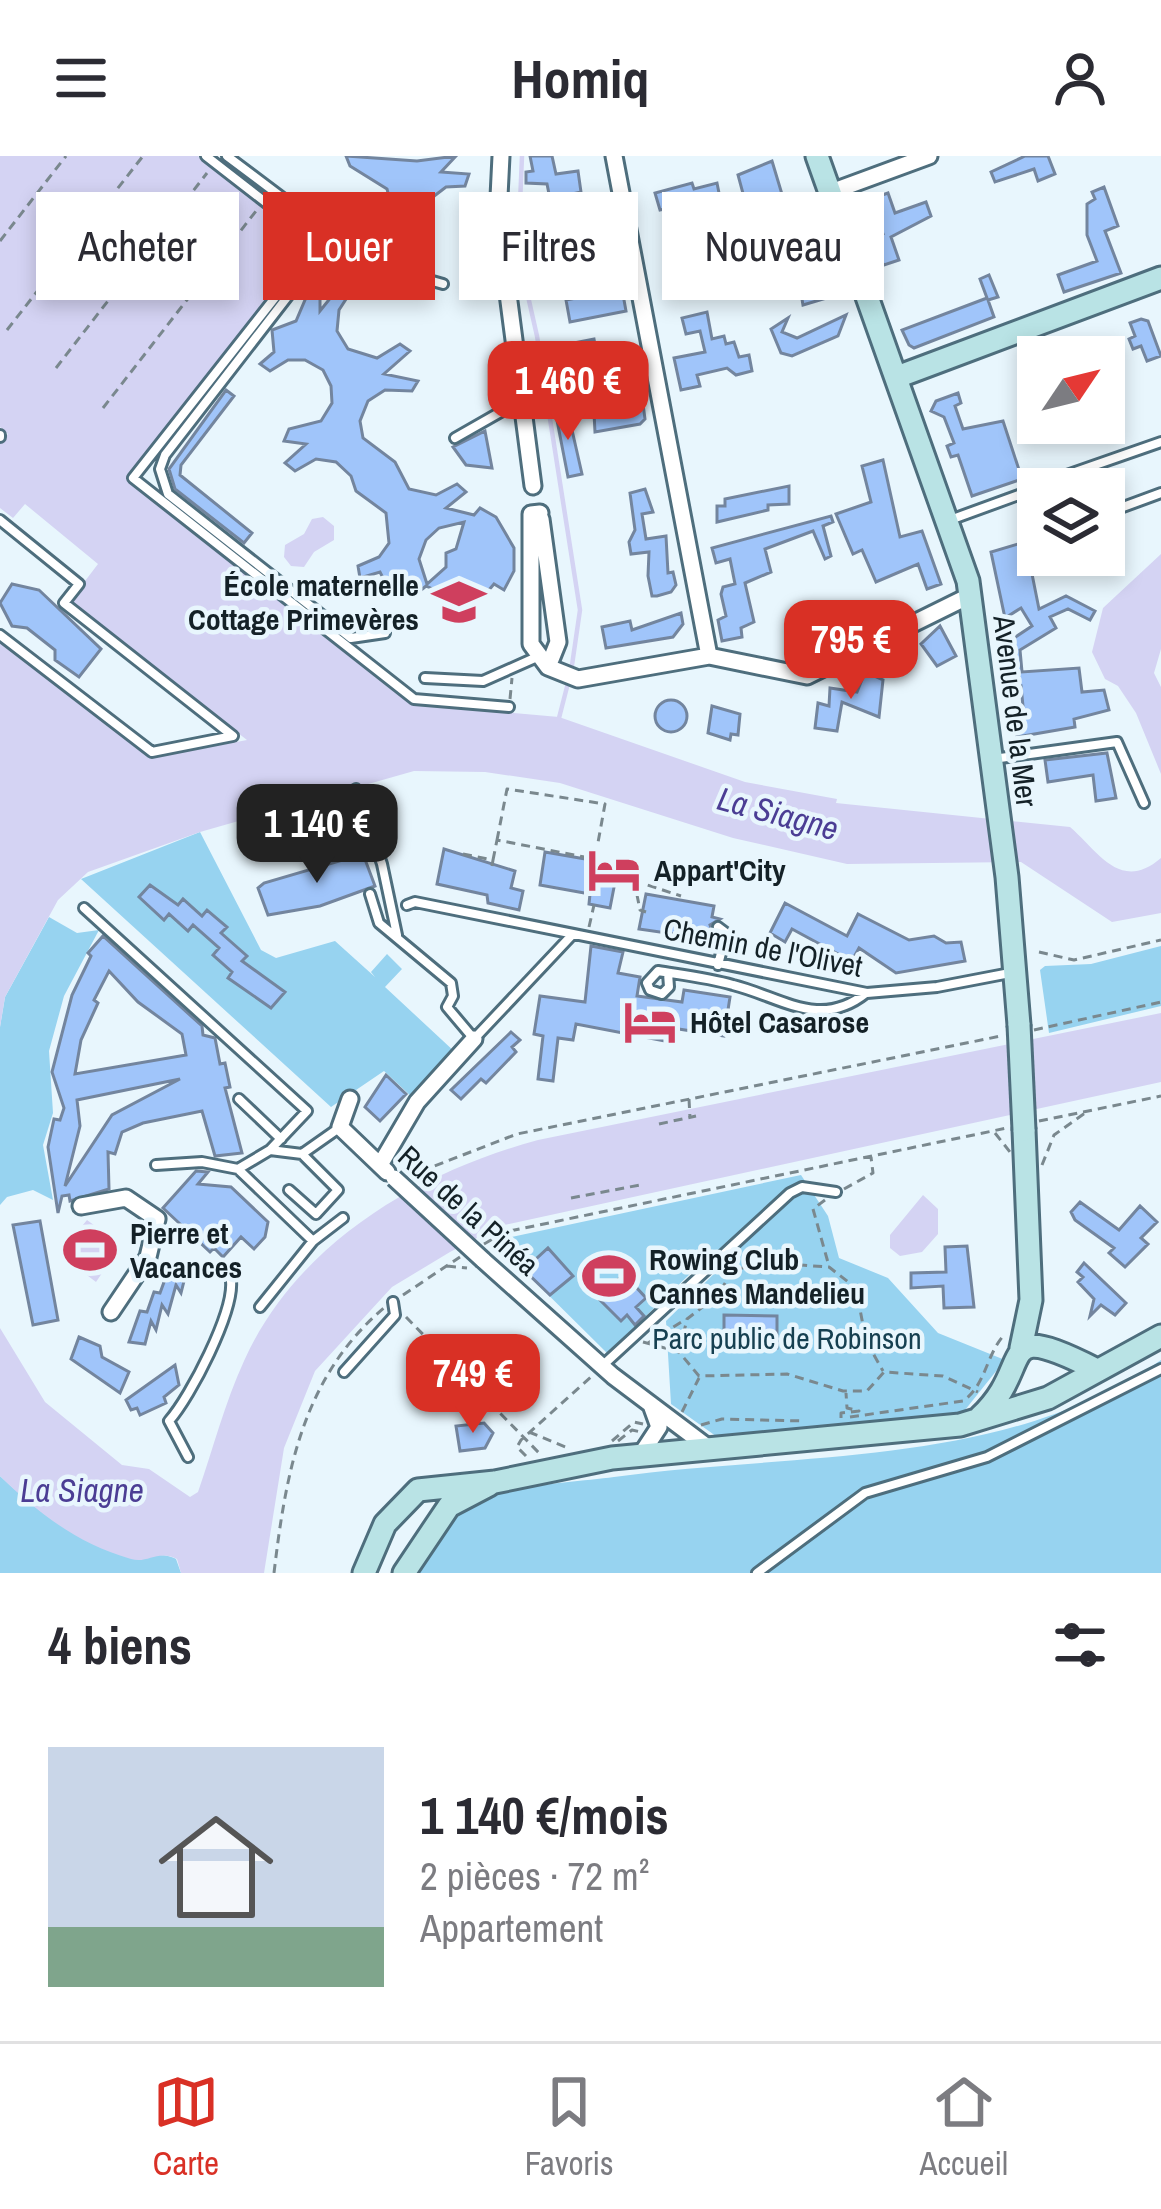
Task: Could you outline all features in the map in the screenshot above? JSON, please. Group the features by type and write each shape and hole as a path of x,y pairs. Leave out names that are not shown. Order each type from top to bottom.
{"main road":[{"name":"Avenue de la Mer","path":"817,156 831,192"},
{"path":"897,377 1161,278"},
{"name":"Avenue de la Mer","path":"870,300 950,520 971,595 1017,972 1031,1300"},
{"path":"975,1421 985,1398 1009,1374 1031,1300"},
{"path":"1031,1300 1065,1372 1060,1388"},
{"path":"364,1573 396,1508 418,1490 673,1452 927,1431 975,1421 1033,1400 1161,1336"},
{"path":"1020,1337 1097,1370"},
{"path":"1009,1374 1019,1393 1033,1400"},
{"path":"404,1573 449,1507 495,1482"}],"street":[{"path":"501,156 498,217 518,402 533,486"},
{"path":"614,156 709,656"},
{"path":"831,192 929,156"},
{"path":"556,669 557,622 540,513 531,514 531,644 556,669 709,656 807,676 971,595"},
{"path":"380,1166 417,1102 474,1039"},
{"path":"340,1127 350,1100"},
{"name":"Rue de la Pinéa","path":"340,1127 602,1366 651,1405 686,1424 710,1449"},
{"path":"81,1206 126,1198 158,1219 148,1257 111,1312"},
{"path":"651,1405 673,1452"},
{"path":"673,1452 686,1424"},
{"path":"640,1456 659,1427"}],"lane":[{"path":"206,156 318,243 133,478 414,699 509,706"},
{"path":"227,156 273,192"},
{"path":"435,282 443,284"},
{"path":"285,300 165,455 161,481 168,494 351,638 385,633"},
{"path":"455,438 518,402"},
{"path":"1095,468 1161,442"},
{"path":"1125,506 1161,493"},
{"path":"950,520 1017,497"},
{"path":"0,520 79,584 64,603 232,736 152,752 0,635"},
{"path":"425,678 484,681 513,670 556,669"},
{"path":"992,759 1117,742 1144,803"},
{"path":"356,789 382,864 398,937"},
{"path":"370,894 379,923 451,983 453,997 448,1007 474,1039 572,935"},
{"name":"Chemin de l'Olivet","path":"407,905 415,902 867,992 937,988 1017,972"},
{"path":"84,908 307,1111 270,1150 238,1169"},
{"path":"718,927 726,933 718,965"},
{"path":"668,973 736,985 791,1008 830,1012 867,992"},
{"path":"239,1099 281,1138"},
{"path":"302,1154 340,1127"},
{"path":"270,1150 302,1154 338,1190 316,1214 289,1190"},
{"path":"156,1165 202,1162 238,1169 313,1241"},
{"path":"602,1366 790,1193 802,1187 836,1192"},
{"path":"260,1306 313,1241 343,1218"},
{"path":"188,1457 169,1420 187,1400 208,1347 233,1305 231,1281"},
{"path":"344,1372 395,1315 393,1302"},
{"path":"757,1573 865,1493 988,1457 1161,1370"},
{"path":"443,1484 449,1507"}],"path":[{"path":"0,241 66,156"},
{"path":"7,330 143,156"},
{"path":"56,368 212,167"},
{"path":"103,408 261,205"},
{"path":"509,706 513,670"},
{"path":"463,854 492,863 507,789 605,804 595,859 603,873 681,896"},
{"path":"497,840 595,859"},
{"path":"632,883 630,893 646,912"},
{"path":"587,936 594,905"},
{"path":"1039,952 1074,960 1161,940"},
{"path":"418,1172 517,1134 1161,1002"},
{"path":"994,1131 996,1141 1009,1152 1024,1140 1089,1110 1161,1096"},
{"path":"659,1124 693,1117 689,1097"},
{"path":"661,1104 666,1123"},
{"path":"446,1265 460,1270 505,1232 994,1131 1024,1140 1043,1165 1054,1135 1089,1110"},
{"path":"829,1267 813,1209 836,1192 868,1180 873,1173 870,1155"},
{"path":"762,1167 765,1177"},
{"path":"578,1216 572,1197 640,1185"},
{"path":"609,1191 614,1209"},
{"path":"598,1193 602,1211"},
{"path":"586,1195 590,1214"},
{"path":"274,1573 295,1446 317,1387 355,1334 393,1302 463,1256"},
{"path":"646,1343 717,1296 732,1272 758,1262 829,1267 856,1288 866,1341 884,1372"},
{"path":"393,1302 533,1453 547,1457"},
{"path":"679,1352 687,1318"},
{"path":"985,1398 992,1348 1020,1337"},
{"path":"633,1338 679,1352 699,1376"},
{"path":"530,1461 518,1447 521,1440 602,1366"},
{"path":"699,1376 787,1374 846,1391 867,1390 884,1372"},
{"path":"884,1372 943,1376 985,1398"},
{"path":"699,1376 686,1424 722,1419 814,1422"},
{"path":"841,1418 841,1413 859,1411 848,1408 846,1391"},
{"path":"828,1420 985,1398"},
{"path":"608,1444 634,1423 659,1427"},
{"path":"529,1432 558,1448 579,1448"}],"green space":[{"path":"200,832 261,950 276,958 335,941 375,977 371,972 387,954 402,969 385,987 456,1053 413,1098 384,1071 331,1107 81,879"},
{"path":"49,917 77,933 99,930 64,996 49,1051 53,1113 43,1145 53,1200 33,1190 7,1197 0,1205 0,1027 5,997"},
{"path":"1161,946 1161,1006 1049,1033 1040,970 1045,966 1091,964"},
{"name":"Parc public de Robinson","path":"801,1175 828,1216 839,1258 888,1278 938,1333 1005,1360 961,1415 720,1439 671,1404 666,1321 723,1265 712,1253 607,1353 508,1255 502,1239"},
{"path":"1161,1360 1161,1573 411,1573 459,1514 492,1495 545,1485 825,1458 967,1438 1035,1421 1100,1395"},
{"path":"0,1476 63,1526 116,1548 171,1557 181,1573 0,1573"}],"water":[{"name":"La Siagne","path":"0,156 198,156 263,207 263,300 267,300 127,479 411,704 559,717 745,782 837,799 836,803 1070,827 1100,857 1122,870 1146,868 1161,858 1161,913 1112,922 1021,862 847,864 733,838 560,783 485,772 414,771 200,832 88,872 58,900 5,997 0,1027 0,642 152,758 247,740 69,602 98,564 25,504 13,518 0,508 0,444 8,434 0,427"},
{"path":"323,517 334,526 334,540 314,552 304,567 291,566 284,557 285,545 304,534 312,519"},
{"path":"1161,554 1161,649 1154,673 1161,687 1161,774 1136,713 1118,686 1105,679 1092,652 1103,608"},
{"path":"1161,1013 1161,1082 500,1226 392,1287 315,1371 284,1448 264,1573 181,1573 177,1559 170,1556 137,1560 112,1553 60,1526 0,1476 0,1328 45,1402 122,1465 149,1469 190,1497 198,1492 244,1361 267,1319 296,1281 366,1218 449,1171 538,1140"},
{"path":"923,1195 938,1209 938,1234 922,1252 900,1256 890,1248 890,1235"},
{"name":"Pierre et Vacances","path":"87,1220 121,1245 96,1282 59,1254"}],"building":[{"path":"346,156 417,161 456,156 441,172 469,174 465,186 446,187 435,195 388,192 350,166"},
{"path":"530,156 552,156 556,174 578,171 581,192 549,192 547,184 526,183 526,172 533,171"},
{"path":"1025,156 1048,156 1055,174 1038,181 1034,169 995,182 991,172"},
{"path":"772,161 781,192 743,192 738,175"},
{"path":"692,183 694,189 717,183 719,192 662,192 660,210 655,193"},
{"path":"1104,187 1118,226 1105,231 1121,273 1064,292 1058,275 1097,261 1087,235 1087,204 1095,199 1092,192"},
{"path":"888,193 895,213 926,202 931,216 891,237 899,260 884,265 884,194"},
{"path":"989,275 998,297 988,300 994,317 914,348 909,345 902,330 987,298 980,279"},
{"path":"305,300 320,300 320,311 329,300 345,300 337,331 348,349 377,358 400,344 410,351 384,374 418,381 412,391 385,390 368,401 360,421 363,438 395,462 409,489 436,495 457,484 466,492 446,508 474,515 480,508 496,517 514,548 514,571 504,590 494,584 483,597 478,591 452,598 426,586 420,591 413,582 397,590 388,588 380,572 360,578 358,566 379,557 389,543 386,513 356,491 351,476 336,462 316,459 295,471 285,463 306,444 284,441 289,429 321,421 332,403 331,386 323,370 305,360 288,360 270,371 260,364 274,352 272,330 296,321","holes":["464,522 456,549 446,553 446,567 427,584 419,559 426,540 439,528"]},
{"path":"566,300 624,300 626,311 570,322"},
{"path":"707,312 712,339 724,336 726,344 734,342 739,357 749,355 752,371 736,375 727,368 697,375 700,386 681,390 674,358 705,352 700,331 686,334 682,318"},
{"path":"846,315 838,336 792,356 781,353 771,329 788,318 782,332 797,338"},
{"path":"1148,321 1161,356 1147,361 1141,346 1133,349 1129,339 1135,336 1130,323"},
{"path":"594,339 595,345 605,343 607,353 622,351 630,406 643,404 645,419 640,424 595,432 593,395 579,398 574,369 578,368 574,343"},
{"path":"226,390 234,396 181,465 180,475 252,533 244,543 175,489 169,469"},
{"path":"958,393 961,403 955,406 963,429 1003,421 1018,468 1017,481 972,496 958,455 951,457 947,446 954,443 944,417 931,411 936,401"},
{"path":"567,408 582,474 568,477 555,410"},
{"path":"485,431 492,468 466,465 453,447"},
{"path":"883,460 900,537 922,531 941,584 927,589 918,564 876,582 862,550 853,554 836,514 871,502 862,466"},
{"path":"789,486 789,504 768,505 768,510 717,522 717,506 725,506 725,499"},
{"path":"645,489 653,512 642,514 646,539 666,536 668,573 673,572 676,585 657,596 652,596 648,576 649,552 631,554 629,542 635,530 630,493"},
{"path":"831,516 833,522 823,526 831,556 825,559 813,531 765,549 771,572 745,583 754,622 741,628 742,637 722,641 718,620 726,616 721,594 723,587 735,584 730,559 716,563 712,548"},
{"path":"1017,544 1017,576 1032,576 1039,609 1066,596 1095,611 1090,620 1068,609 1050,617 1056,628 1020,650 1022,672 1079,668 1082,692 1104,690 1109,710 1074,719 1075,727 1017,737 1013,711 1023,706 1021,686 1013,687 1008,642 1032,626 1021,608 1005,618 991,552"},
{"path":"12,584 39,590 101,649 79,677 55,660 55,650 27,628 12,626 0,603"},
{"path":"681,613 683,624 673,637 606,648 602,627 630,621 632,630"},
{"path":"940,626 956,656 937,666 921,644"},
{"path":"865,672 883,680 879,717 842,702 837,731 815,728 818,703 829,706 830,688 857,692"},
{"path":"671,700 682,705 687,716 682,727 671,732 660,727 655,716 660,705"},
{"path":"712,706 740,714 738,735 731,734 730,740 708,733"},
{"path":"1107,753 1116,798 1096,801 1093,775 1048,782 1045,760"},
{"path":"444,849 515,871 511,888 523,891 519,910 488,903 487,895 437,884"},
{"path":"545,852 591,860 590,866 601,868 600,874 616,877 610,908 589,904 590,894 540,885"},
{"path":"363,854 375,886 320,906 268,915 258,888 264,883"},
{"path":"150,885 178,905 183,899 202,916 207,910 227,927 221,933 247,956 242,961 285,992 271,1008 228,978 232,972 213,955 219,948 193,925 188,931 169,914 164,920 139,897"},
{"path":"646,894 714,906 712,917 720,919 710,925 715,940 639,929"},
{"path":"785,903 847,936 858,914 909,940 934,936 946,943 961,942 965,961 896,973 859,948 854,957 840,955 792,929 785,942 770,933"},
{"path":"103,936 202,1026 203,1035 215,1038 220,1064 225,1063 230,1087 225,1088 242,1153 215,1156 202,1111 143,1123 122,1132 115,1154 108,1152 109,1189 70,1201 69,1195 62,1196 58,1213 48,1147 54,1119 60,1120 64,1108 52,1072 72,995 91,956 88,953","holes":["109,971 138,1002 182,1034 186,1055 75,1074 81,1040 98,1003 94,1000","180,1079 112,1115 65,1186 80,1126 77,1100"]},
{"path":"591,946 623,952 618,973 640,977 637,996 682,1002 684,990 730,997 724,1036 672,1028 670,1042 576,1024 573,1040 558,1038 553,1081 538,1079 543,1036 534,1034 540,996 585,1002"},
{"path":"511,1032 520,1040 512,1047 516,1052 486,1083 481,1079 461,1099 451,1090"},
{"path":"386,1075 406,1094 380,1121 365,1107"},
{"name":"Pierre et Vacances","path":"196,1171 208,1172 198,1184 231,1187 268,1222 265,1237 254,1249 241,1237 223,1257 214,1248 210,1252 163,1208"},
{"path":"1080,1202 1119,1230 1140,1206 1157,1222 1141,1238 1148,1244 1125,1267 1109,1253 1114,1248 1075,1220 1071,1212"},
{"path":"40,1221 58,1320 33,1325 13,1225"},
{"path":"967,1246 974,1307 944,1308 943,1286 911,1288 911,1273 946,1272 945,1247"},
{"path":"548,1248 573,1276 550,1295 524,1270"},
{"path":"1084,1263 1126,1303 1115,1315 1101,1305 1090,1316 1094,1299 1078,1282 1083,1277 1077,1272"},
{"path":"175,1270 186,1273 181,1293 176,1285 168,1314 162,1305 156,1330 151,1321 145,1344 129,1342 140,1311 147,1312 154,1292 160,1293 167,1274 173,1276"},
{"path":"624,1274 646,1298 636,1307 644,1316 635,1325 627,1315 621,1321 598,1298"},
{"path":"724,1315 777,1316 777,1348 724,1347"},
{"path":"79,1337 100,1346 102,1357 129,1372 120,1393 71,1359"},
{"path":"175,1365 179,1385 164,1397 166,1403 140,1415 137,1408 131,1410 126,1400"},
{"path":"484,1423 493,1433 485,1448 460,1451 456,1426"}],"waterway":[{"path":"522,156 518,252 537,336 580,610 571,672"},
{"path":"559,718 568,683"}],"place":[{"name":"École maternelle Cottage Primevères","path":"459,602"},
{"name":"Appart'City","path":"614,870"},
{"name":"Hôtel Casarose","path":"650,1022"},
{"name":"Pierre et Vacances","path":"90,1250"},
{"name":"Rowing Club Cannes Mandelieu","path":"609,1276"}]}
